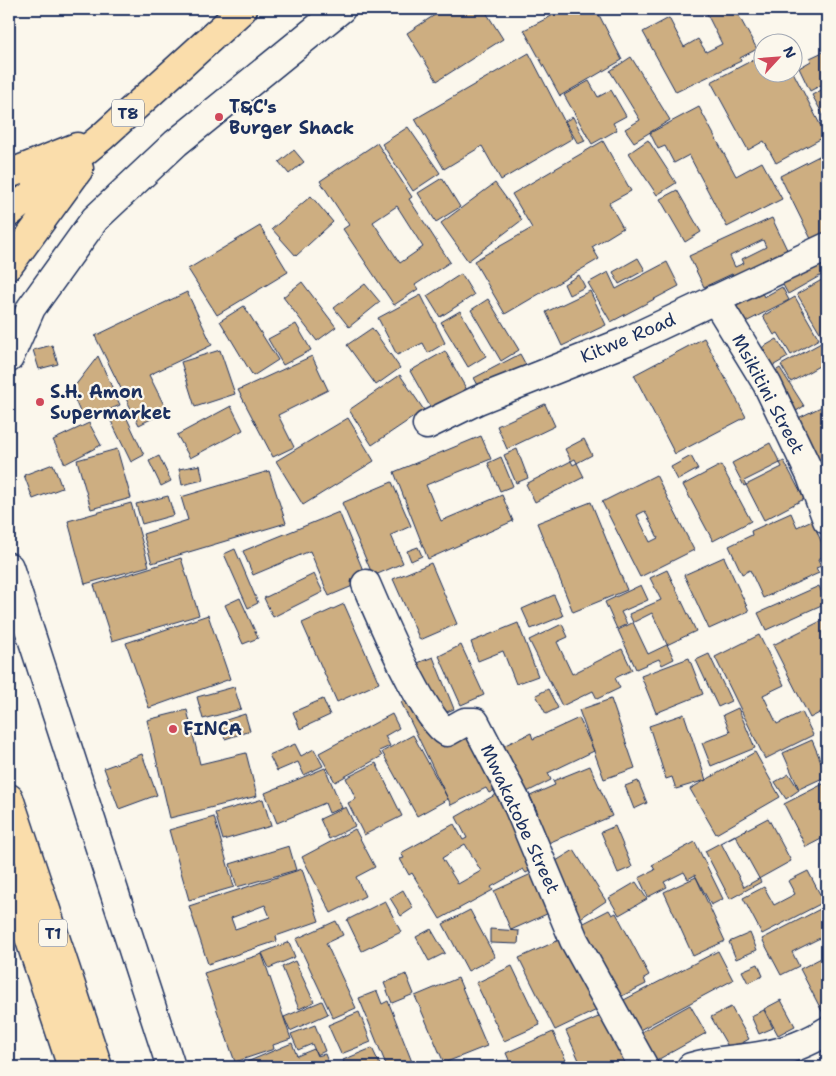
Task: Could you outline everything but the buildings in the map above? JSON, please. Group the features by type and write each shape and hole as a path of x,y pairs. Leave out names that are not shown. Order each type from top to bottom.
{"highway":[{"name":"T8","path":"9,213 102,137 243,9"},
{"path":"9,174 102,137"},
{"path":"9,266 102,137"},
{"name":"T1","path":"9,798 98,1067"},
{"name":"T1","path":"9,877 72,1067"}],"street":[{"path":"9,358 31,308 95,219 176,143 341,9"},
{"name":"Kitwe Road","path":"427,425 478,400 627,341 827,247"},
{"name":"Msikitini Street","path":"715,299 767,384 811,476 827,520"},
{"path":"9,567 171,1067"},
{"name":"Mwakatobe Street","path":"366,584 411,680 439,727 447,732 465,722 475,722 515,799 574,940 644,1067"},
{"path":"691,1067 719,1060 766,1055 797,1045 827,1031"}],"place":[{"name":"T&C's Burger Shack","path":"219,117"},
{"name":"S.H. Amon Supermarket","path":"40,402"},
{"name":"FINCA","path":"173,729"}]}
